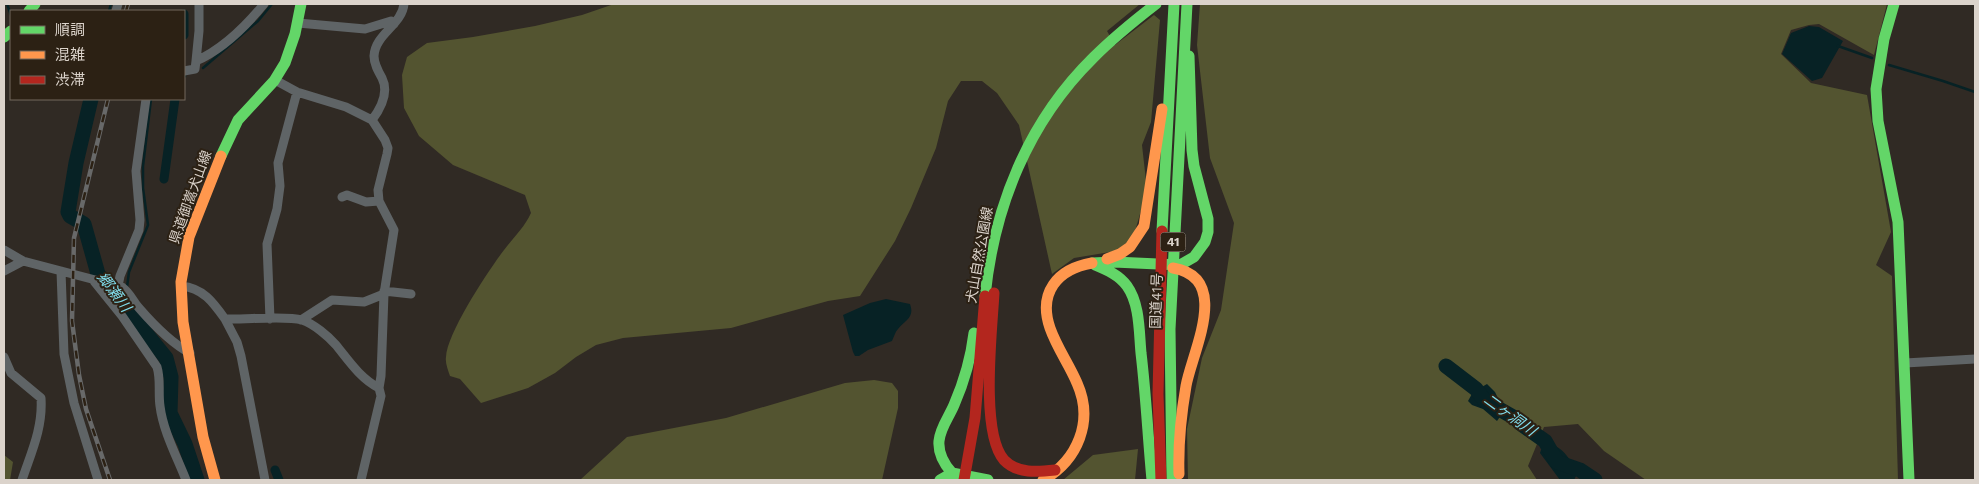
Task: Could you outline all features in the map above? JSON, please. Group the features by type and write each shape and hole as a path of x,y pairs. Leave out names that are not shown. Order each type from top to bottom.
{"main road":[{"name":"県道御嵩犬山線","path":"215,480 207,453 184,322 181,286 183,265 188,238 228,139 240,118 275,80 288,60 301,4"},
{"name":"犬山自然公園線","path":"964,480 976,409 985,299 998,221 1015,170 1037,128 1052,105 1070,83 1111,39 1155,4"},
{"name":"国道41号","path":"1160,480 1158,394 1161,258 1174,4"},
{"name":"国道41号","path":"1172,480 1170,329 1187,4"},
{"path":"1894,4 1878,70 1876,97 1878,121 1898,222 1909,480"},
{"path":"1182,267 1195,256 1204,244 1209,221 1193,158 1192,79 1186,34"},
{"path":"1035,480 1045,479 1060,469 1078,446 1085,423 1084,408 1078,385 1053,338 1047,318 1050,288 1061,274 1076,266 1120,256 1138,238 1144,226 1173,47"},
{"path":"998,221 998,252 991,355 990,429 999,453 1015,468 1032,473 1060,469"},
{"path":"946,476 939,442 968,364 981,277 989,244 998,221"},
{"path":"1090,263 1182,267 1202,288 1206,300 1206,313 1192,358 1184,399 1179,480"},
{"path":"1090,263 1118,276 1127,286 1132,298 1137,318 1143,370 1152,480"},
{"path":"946,476 986,480"},
{"path":"946,476 968,480"}],"street":[{"path":"187,70 195,69 199,31 199,4"},
{"path":"196,61 207,56 247,24 264,4"},
{"path":"372,120 385,91 385,84 375,64 374,55 378,44 404,10 404,4"},
{"path":"298,23 365,29 385,22 391,21 394,24"},
{"path":"275,80 297,92 346,107 372,120 388,148 379,180 379,201 394,230 384,292 379,388 381,396 360,480"},
{"path":"270,319 267,244 277,208 280,186 278,163 297,92"},
{"path":"120,287 120,276 139,230 136,170 146,100"},
{"path":"342,197 347,195 366,202 379,201"},
{"path":"4,250 23,260 120,287 131,294 138,307 180,348 190,353"},
{"path":"4,271 23,260"},
{"path":"61,271 64,354 74,403 98,480"},
{"path":"95,281 157,367 160,376 159,396 162,414 186,480"},
{"path":"181,286 192,288 209,297 225,319 237,342 265,480"},
{"path":"301,320 302,317 332,300 364,302 384,292 411,294"},
{"path":"225,319 301,320 323,333 332,341 350,365 379,388"},
{"path":"4,357 11,373 40,398 42,413 39,431 22,480"},
{"path":"1905,363 1975,359"}],"green space":[{"path":"614,4 1140,4 1107,31 1115,45 1154,15 1160,20 1151,122 1142,145 1147,190 1133,238 1116,251 1074,258 1052,274 1019,125 997,93 982,81 961,81 948,101 936,148 911,208 895,241 860,296 828,301 731,328 623,338 596,345 555,373 528,388 481,403 460,379 450,376 446,362 448,346 453,333 479,287 531,213 525,195 453,165 419,136 404,108 402,75 407,57 427,43 535,26 582,15"},
{"path":"1200,4 1887,4 1874,55 1819,24 1791,30 1781,54 1811,83 1867,95 1891,232 1876,265 1892,276 1898,480 1646,480 1604,451 1578,424 1544,427 1528,466 1537,480 1188,480 1187,429 1202,358 1221,310 1234,223 1210,158 1197,45"},
{"path":"874,380 892,383 898,391 898,408 882,480 580,480 627,437 726,418 845,383"},
{"path":"1138,449 1135,480 1063,480 1093,455"},
{"path":"4,455 13,462 10,480 4,480"}],"water":[{"path":"1809,26 1819,27 1843,41 1822,78 1812,81 1782,54 1791,33"},
{"path":"886,299 910,304 910,316 897,330 892,341 868,350 859,356 855,356 843,315 870,303"},
{"path":"1487,384 1495,392 1504,411 1497,421 1483,409 1472,405 1468,401 1473,392"},
{"path":"1548,444 1558,447 1570,459 1577,474 1574,480 1560,480 1540,453"}],"waterway":[{"path":"7,4 10,12"},
{"path":"109,10 111,4"},
{"path":"203,68 258,21 272,4"},
{"path":"1838,46 1872,58"},
{"path":"1889,65 1975,92"},
{"name":"郷瀬川","path":"91,100 76,163 68,212 70,216 84,224 98,274 166,358 171,377 170,413 185,444 197,480"},
{"path":"127,287 129,272 148,225 143,188 143,166 151,100"},
{"path":"164,179 175,100"},
{"path":"123,304 127,295"},
{"name":"二ヶ洞川","path":"1446,366 1476,389 1485,401 1515,418 1545,441 1557,462 1580,470 1595,480"},
{"path":"275,470 279,480"}],"railway":[{"path":"126,10 128,4"},
{"path":"108,100 74,238 72,321 79,375 86,409 110,480"}],"traffic: fast":[{"path":"30,10 35,4"},
{"path":"221,156 238,120 274,81 285,63 295,34 301,4"},
{"path":"985,296 997,230 1006,198 1033,138 1050,110 1070,83 1123,30 1156,4"},
{"path":"1162,231 1174,4"},
{"path":"1172,480 1170,329 1187,4"},
{"path":"1894,4 1884,39 1876,89 1878,121 1898,222 1909,480"},
{"path":"4,37 10,32"},
{"path":"1092,263 1180,265 1194,257 1205,242 1208,232 1208,219 1194,166 1192,150 1189,56"},
{"path":"1095,265 1117,276 1127,286 1137,310 1152,480"},
{"path":"974,333 964,379 941,432 939,450 946,466 952,473 988,480"},
{"path":"940,480 947,476 961,479"}],"traffic: slow":[{"path":"1107,259 1120,254 1130,247 1144,226 1162,109"},
{"path":"215,480 203,437 183,322 181,282 189,237 221,156"},
{"path":"1043,480 1055,472 1074,451 1080,438 1084,411 1077,383 1050,328 1047,315 1049,294 1053,285 1060,277 1080,266 1092,263"},
{"path":"1173,268 1191,275 1201,286 1205,301 1204,318 1184,397 1179,441 1179,474"}],"traffic: jam":[{"path":"1161,480 1158,394 1162,231"},
{"path":"994,293 989,380 992,428 997,447 1004,460 1015,468 1028,471 1055,470"},
{"path":"964,480 975,418 985,296"}]}
